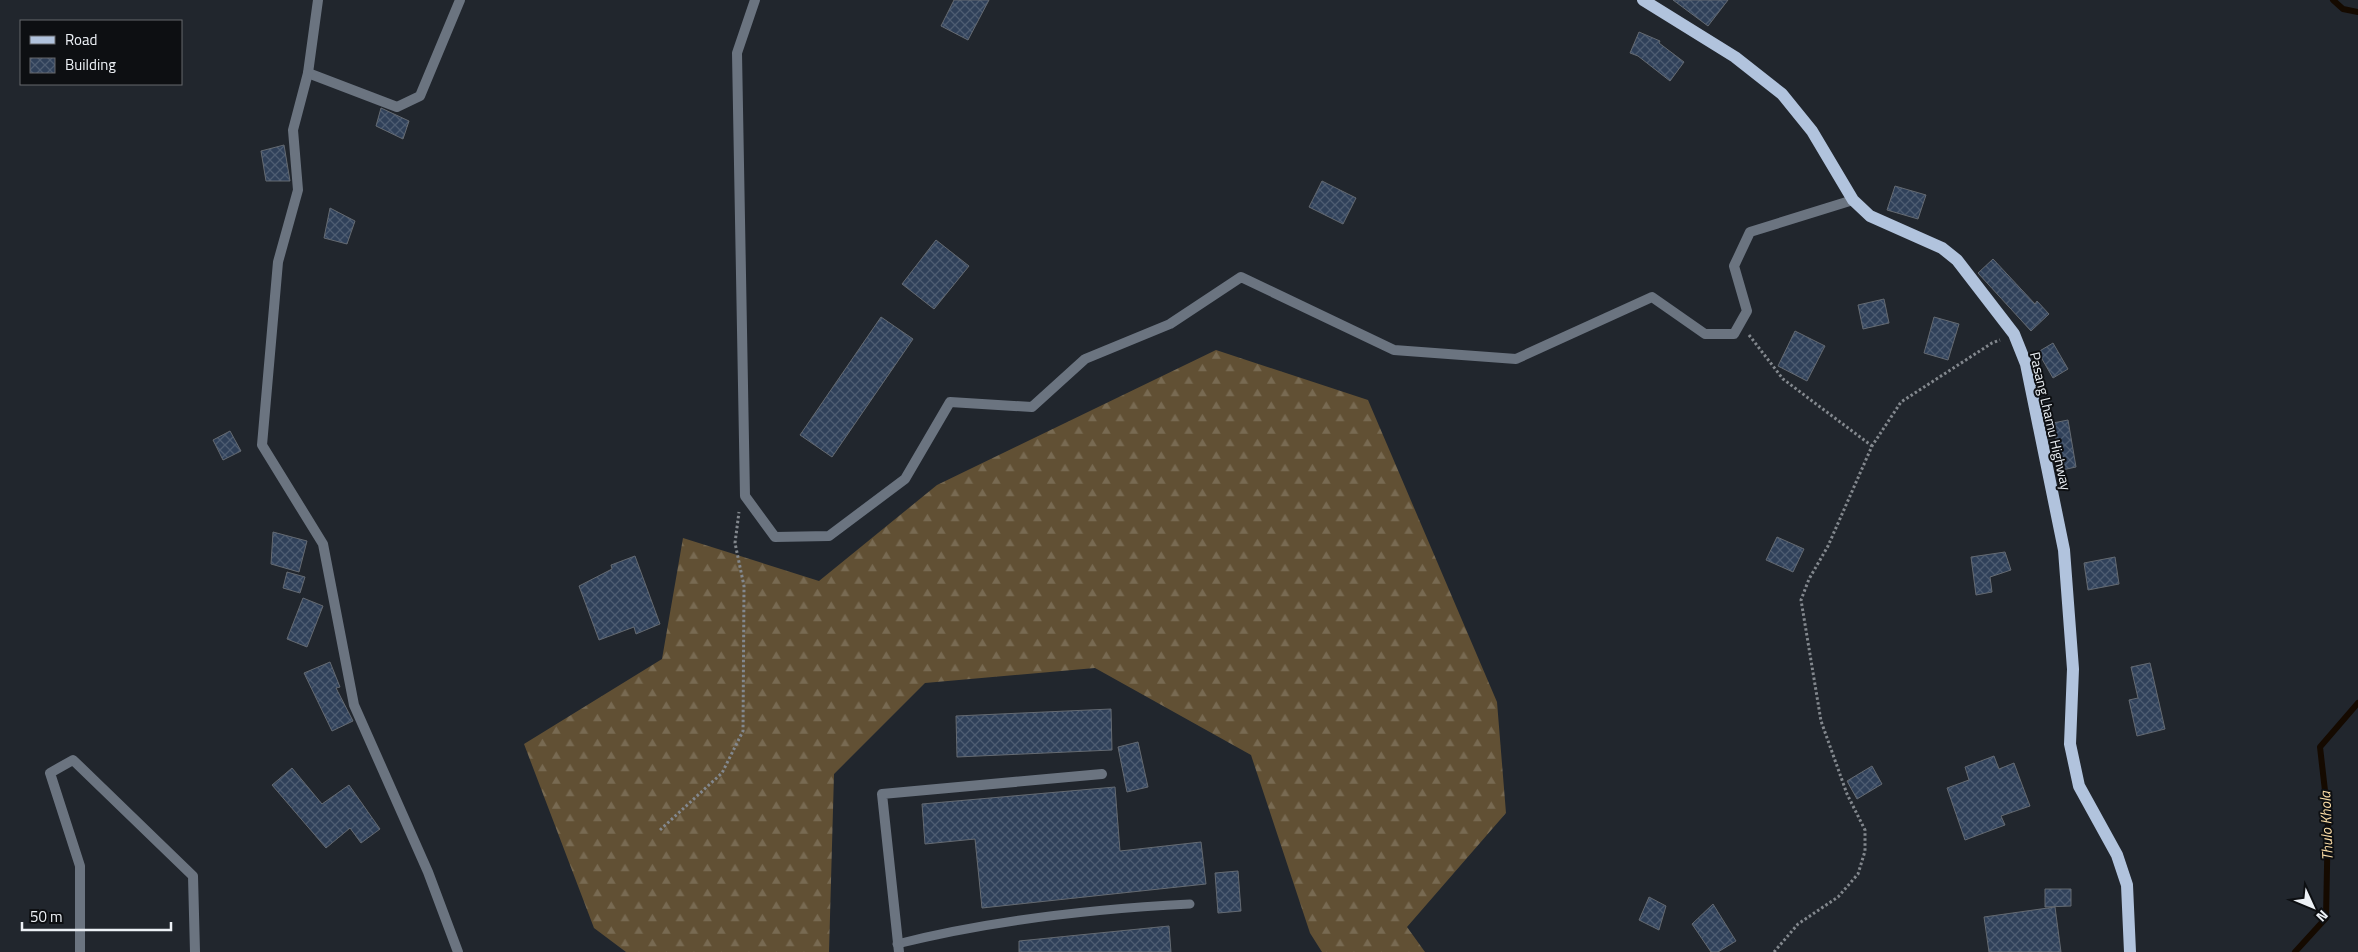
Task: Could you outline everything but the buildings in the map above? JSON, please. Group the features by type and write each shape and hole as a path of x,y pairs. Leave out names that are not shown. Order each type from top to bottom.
{"main road":[{"name":"Pasang Lhamu Highway","path":"1643,0 1735,57 1782,94 1812,131 1853,200 1870,216 1942,248 1958,260 2014,334 2026,364 2064,550 2074,669 2070,744 2079,786 2117,855 2127,885 2130,952"}],"street":[{"path":"318,0 308,73 293,130 298,190 278,262 262,444 323,544 354,706 428,872 458,952"},
{"path":"308,73 397,107 420,96 460,0"},
{"path":"755,0 737,53 745,496 775,537 829,536 904,479 950,402 1032,407 1085,359 1170,324 1240,277 1394,350 1516,359 1652,297 1705,334 1734,334 1747,310 1734,266 1750,232 1853,200"},
{"path":"80,952 80,866 50,773 72,760 192,876 195,952"},
{"path":"898,948 882,794 1102,774"}],"lane":[{"path":"898,948 954,930 1138,906 1190,904"}],"path":[{"path":"1740,323 1783,379 1872,446"},
{"path":"1774,952 1798,924 1838,897 1848,886 1858,874 1865,851 1865,830 1846,794 1821,721 1801,600 1809,579 1828,546 1872,446 1901,402 1992,343 2014,334"},
{"path":"660,830 722,773 743,731 744,586 735,543 740,507"}],"green space":[{"path":"1216,350 1368,400 1497,702 1506,813 1407,927 1425,952 1322,952 1310,933 1251,755 1095,668 925,683 834,774 829,952 626,952 594,928 524,744 662,659 683,538 819,581 937,485"}],"waterway":[{"name":"Thulo Khola","path":"2333,0 2343,9 2358,12"},
{"name":"Thulo Khola","path":"2295,952 2326,918 2328,817 2320,747 2358,703"}]}
